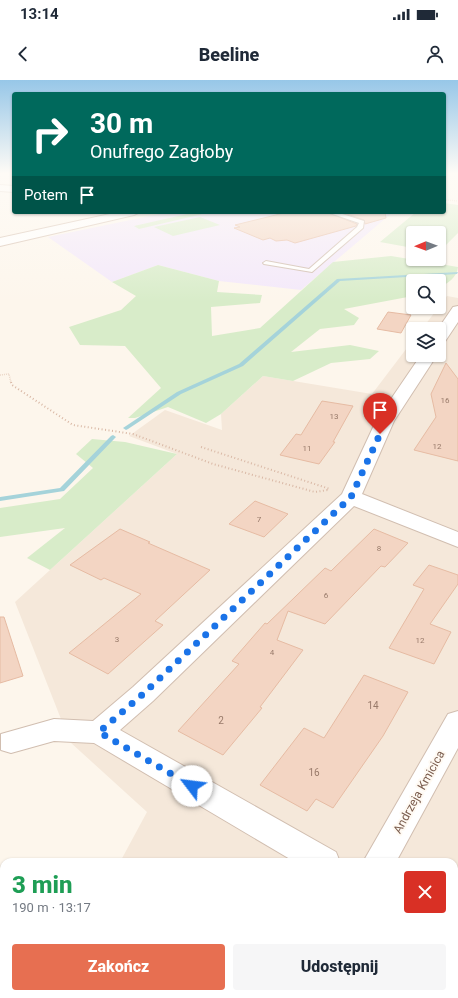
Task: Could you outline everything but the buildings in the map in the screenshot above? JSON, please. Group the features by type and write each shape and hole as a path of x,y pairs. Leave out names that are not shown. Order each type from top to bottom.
{"street":[{"path":"0,242 112,217"},
{"path":"446,329 455,315"},
{"path":"99,732 143,694 351,497 385,421 424,362"},
{"path":"351,497 458,540"},
{"name":"Andrzeja Kmicica","path":"381,858 458,722"},
{"path":"12,742 54,730 99,732 317,858"}],"lane":[{"path":"266,264 310,271 360,228 362,222 345,217"}],"path":[{"path":"0,375 9,374 12,385 73,424 133,434 213,464 315,492 333,489 201,447"}],"shaded area":[{"path":"146,217 387,217 301,290 219,281 158,265 112,282 48,237"},
{"path":"447,296 458,298 458,858 122,858 147,812 70,742 15,602 177,454 129,436 165,410 222,430 221,414 263,376 372,394 406,349 406,362 446,362 446,322 427,322 433,314 446,314"}],"green space":[{"path":"175,217 191,217 139,229 134,226"},
{"path":"200,217 220,225 173,236 154,227"},
{"path":"410,217 458,217 458,233 446,245 446,226 406,226 406,247 380,242"},
{"path":"391,256 406,258 406,266 446,265 458,267 454,277 446,284 446,274 406,274 406,297 344,309 359,318 354,325 320,329 291,352 350,345 379,351 370,359 331,363 293,381 263,376 221,414 206,423 168,407 135,418 128,418 161,388 125,346 80,345 69,327 121,310 136,296 112,282 158,265 219,281 217,292 262,295 260,303 211,307 212,336 260,328 333,262"},
{"path":"92,439 125,442 177,454 50,570 27,558 65,528 0,537 0,508 60,499 93,468 76,454"}],"waterway":[{"path":"126,428 179,393 241,365 339,280 457,273"},
{"path":"0,499 62,490 113,437"}],"route":[{"path":"192,786 99,732 143,694 351,497 380,434"}]}
